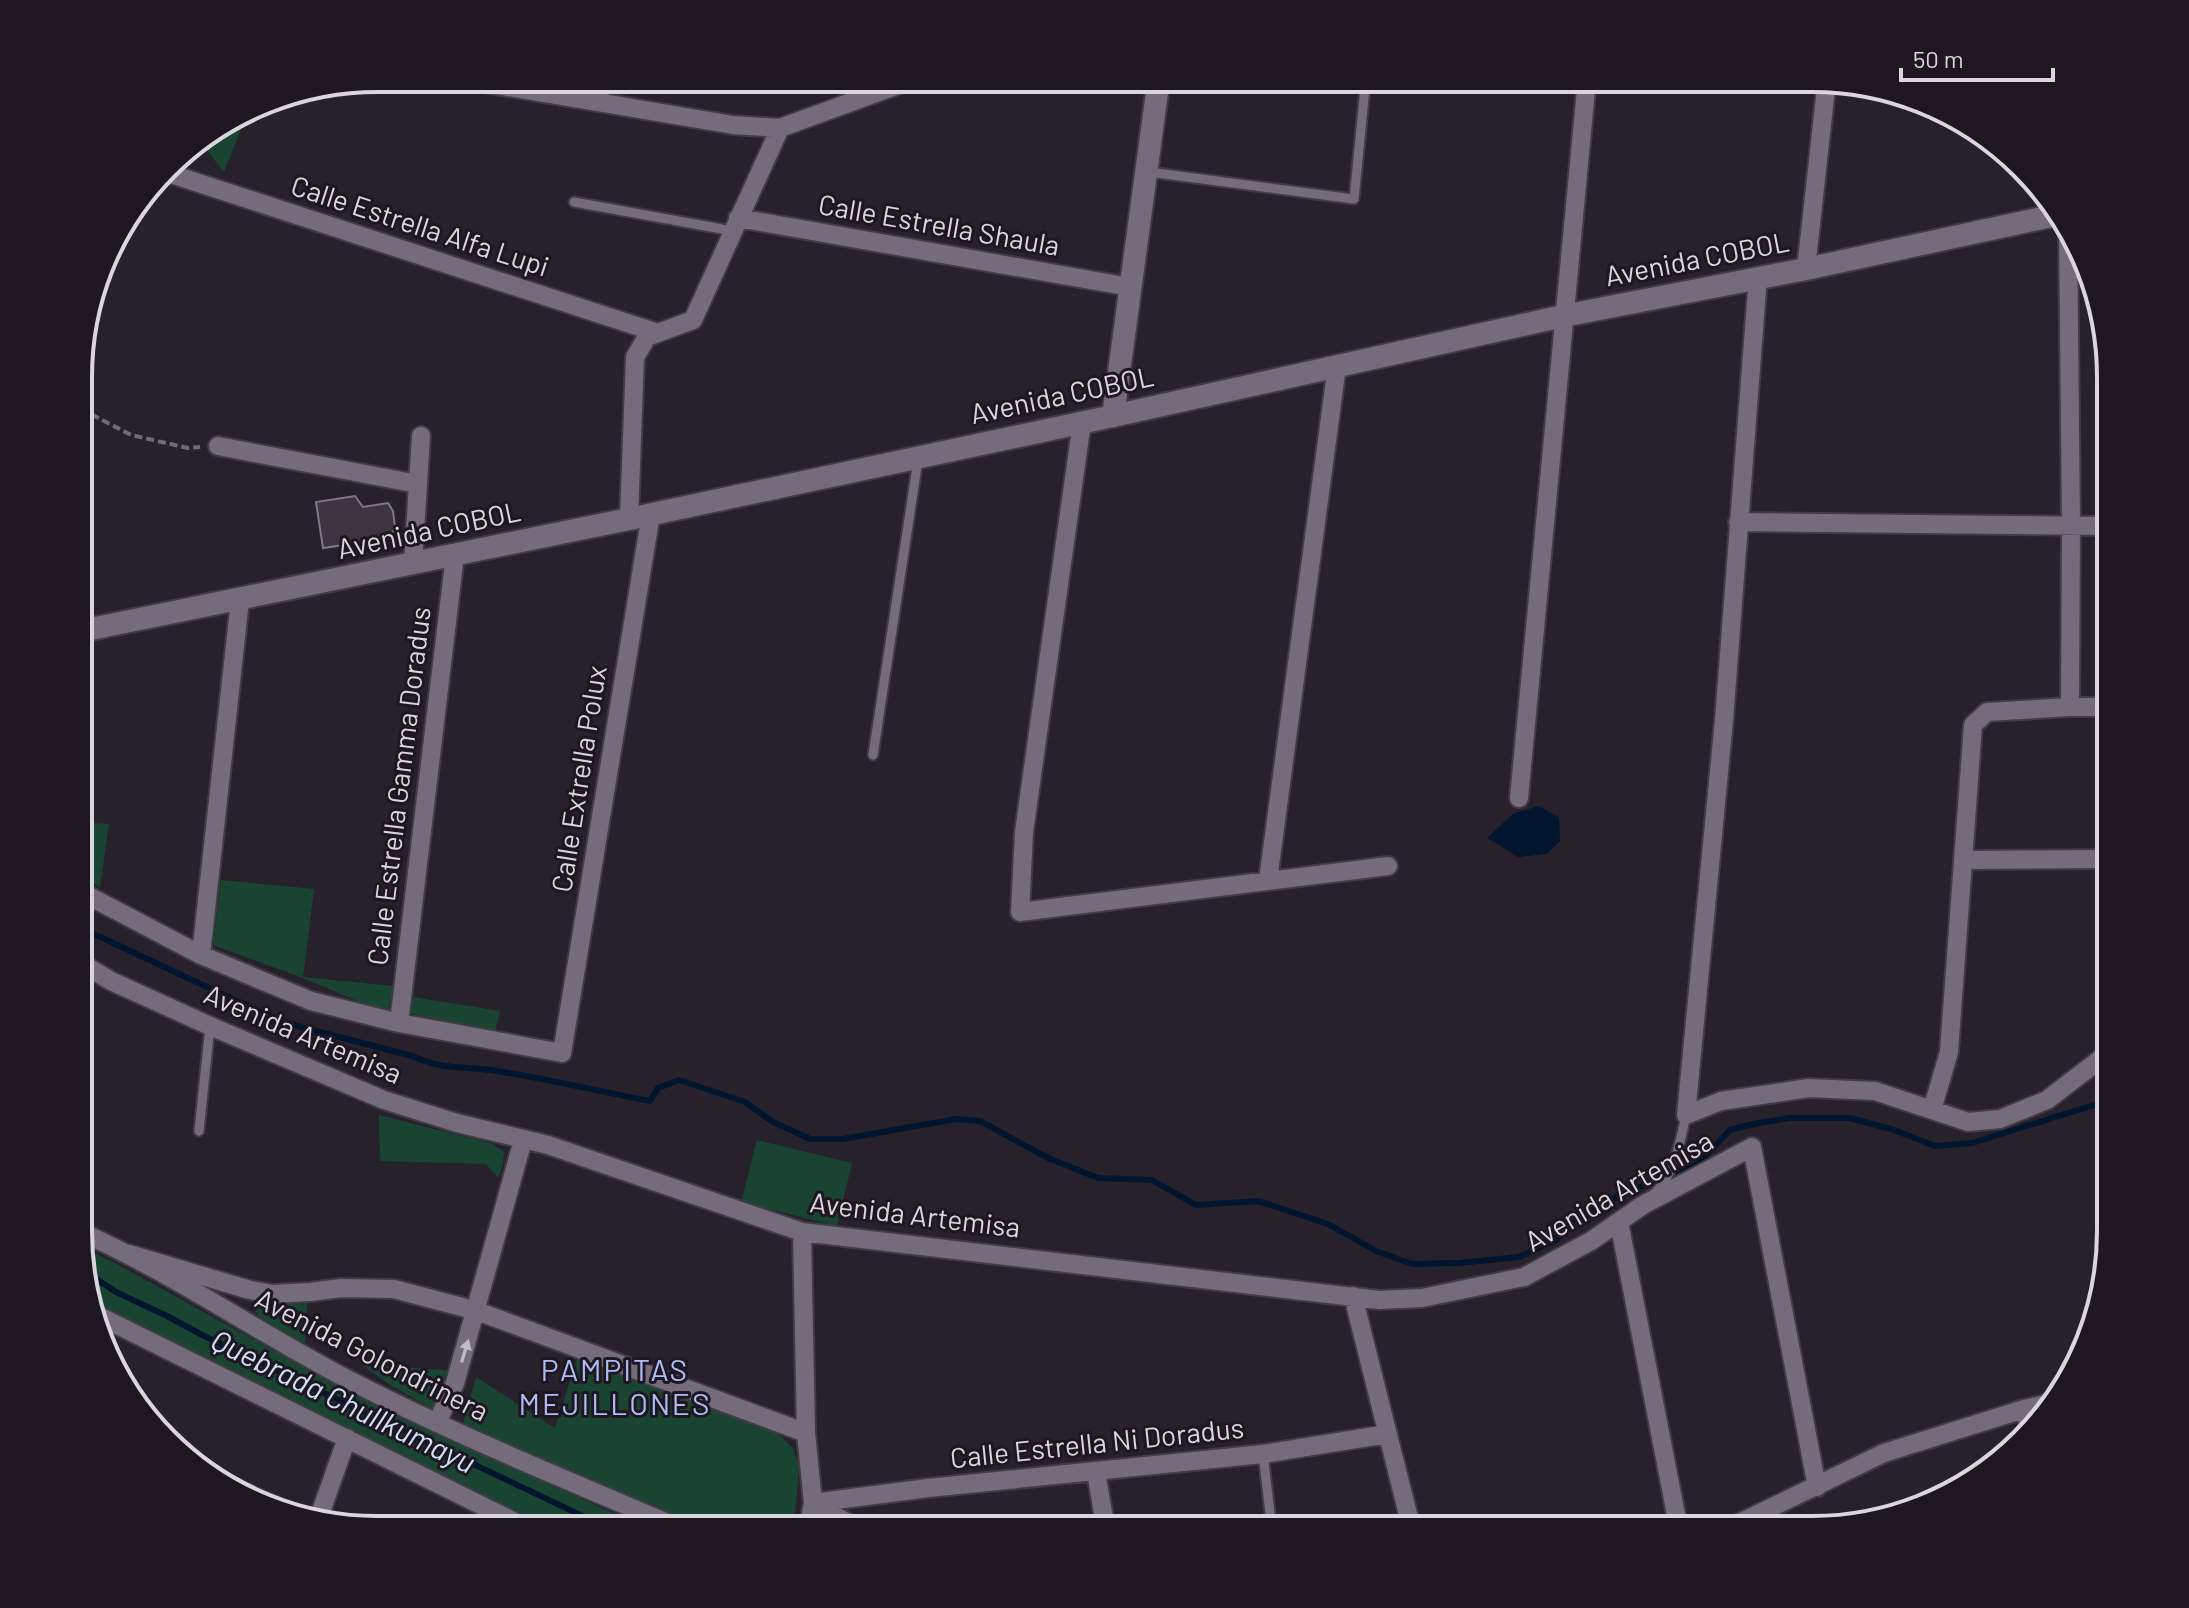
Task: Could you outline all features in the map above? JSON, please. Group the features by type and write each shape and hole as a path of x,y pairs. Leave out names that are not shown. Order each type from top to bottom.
{"main road":[{"path":"1113,416 1157,92"},
{"name":"Avenida COBOL","path":"92,629 640,517 1563,316 1806,269 2048,217"}],"street":[{"path":"540,92 733,125 780,128 879,92"},
{"path":"600,92 600,102"},
{"path":"1519,798 1586,92"},
{"path":"1806,269 1825,93"},
{"path":"658,333 693,320 780,128"},
{"name":"Calle Estrella Alfa Lupi","path":"175,175 658,333"},
{"name":"Calle Estrella Shaula","path":"736,225 1130,287"},
{"path":"2068,252 2070,707"},
{"path":"1686,1115 1724,720 1758,277"},
{"name":"Calle Extrella Polux","path":"562,1053 640,517 635,357 647,337 658,333"},
{"path":"1268,880 1337,366"},
{"path":"1082,422 1024,832 1020,912 1388,866"},
{"path":"413,564 421,436"},
{"path":"218,446 418,484"},
{"path":"1738,522 2096,526"},
{"name":"Calle Estrella Gamma Doradus","path":"399,1023 455,555"},
{"path":"201,955 240,600"},
{"path":"1932,1110 1949,1052 1973,725 1987,712 2096,707"},
{"path":"1963,860 2097,859"},
{"name":"Avenida Artemisa","path":"93,898 201,955 311,1001 399,1023 562,1053"},
{"name":"Avenida Artemisa","path":"93,970 210,1026 384,1100 457,1123 548,1145 802,1232 1379,1300 1422,1298 1524,1277 1591,1241 1643,1205 1752,1147 1817,1487"},
{"name":"Avenida Artemisa","path":"1686,1115 1721,1101 1809,1088 1875,1091 1968,1122 2000,1119 2047,1100 2097,1062"},
{"path":"437,1423 455,1383 477,1311 523,1140"},
{"path":"1619,1222 1676,1516"},
{"path":"802,1232 806,1433 813,1503 811,1516"},
{"path":"93,1237 129,1254 250,1290 272,1294 341,1288 394,1289 477,1311 806,1433"},
{"name":"Avenida Golondrinera","path":"129,1254 349,1380 437,1423 652,1516"},
{"path":"1353,1296 1408,1516"},
{"path":"106,1319 503,1516"},
{"path":"1755,1516 1884,1453 2037,1406"},
{"path":"2024,1409 2027,1418"},
{"name":"Calle Estrella Ni Doradus","path":"813,1503 928,1488 1263,1454 1387,1434"},
{"path":"320,1511 347,1438"},
{"path":"1096,1472 1104,1516"},
{"path":"813,1503 836,1516"},
{"path":"1764,1512 1766,1516"}],"lane":[{"path":"1146,171 1354,199 1365,92"},
{"path":"574,202 736,225"},
{"path":"873,755 918,457"},
{"path":"199,1131 210,1026"},
{"path":"1643,1205 1662,1186 1673,1165 1686,1115"},
{"path":"1263,1454 1270,1516"}],"path":[{"path":"92,415 131,435 188,448 218,446"}],"green space":[{"path":"242,126 224,172 206,149"},
{"path":"93,823 109,824 100,887 93,883"},
{"path":"221,880 314,889 303,977 393,986 388,1014 213,945"},
{"path":"413,997 500,1011 495,1032 409,1013"},
{"path":"379,1115 493,1144 504,1152 498,1178 486,1164 380,1161"},
{"path":"757,1140 852,1163 837,1226 741,1202"},
{"path":"93,1253 352,1394 618,1516 520,1516 103,1310"},
{"path":"307,1302 305,1345 260,1318 255,1310 264,1304"},
{"path":"577,1359 777,1433 793,1448 799,1466 795,1516 671,1516 466,1428 464,1420 476,1377 555,1428"},
{"path":"362,1365 448,1370 432,1409"}],"water":[{"path":"1538,806 1559,817 1560,841 1547,854 1519,857 1487,838 1513,814"}],"building":[{"path":"355,496 363,507 388,503 393,511 395,527 390,538 323,548 316,502"}],"waterway":[{"path":"93,933 282,1022 433,1064 511,1073 650,1101 658,1088 679,1080 745,1102 773,1122 810,1139 843,1139 956,1119 980,1121 1050,1159 1098,1178 1152,1180 1196,1205 1258,1201 1328,1224 1376,1251 1412,1264 1519,1257 1556,1240 1585,1213 1625,1193 1698,1164 1730,1130 1753,1124 1790,1118 1850,1118 1935,1146 1972,1143 2097,1104"},
{"name":"Quebrada Chullkumayu","path":"96,1279 204,1336 583,1516"}],"district":[{"name":"PAMPITAS MEJILLONES","path":"615,1388"}]}
